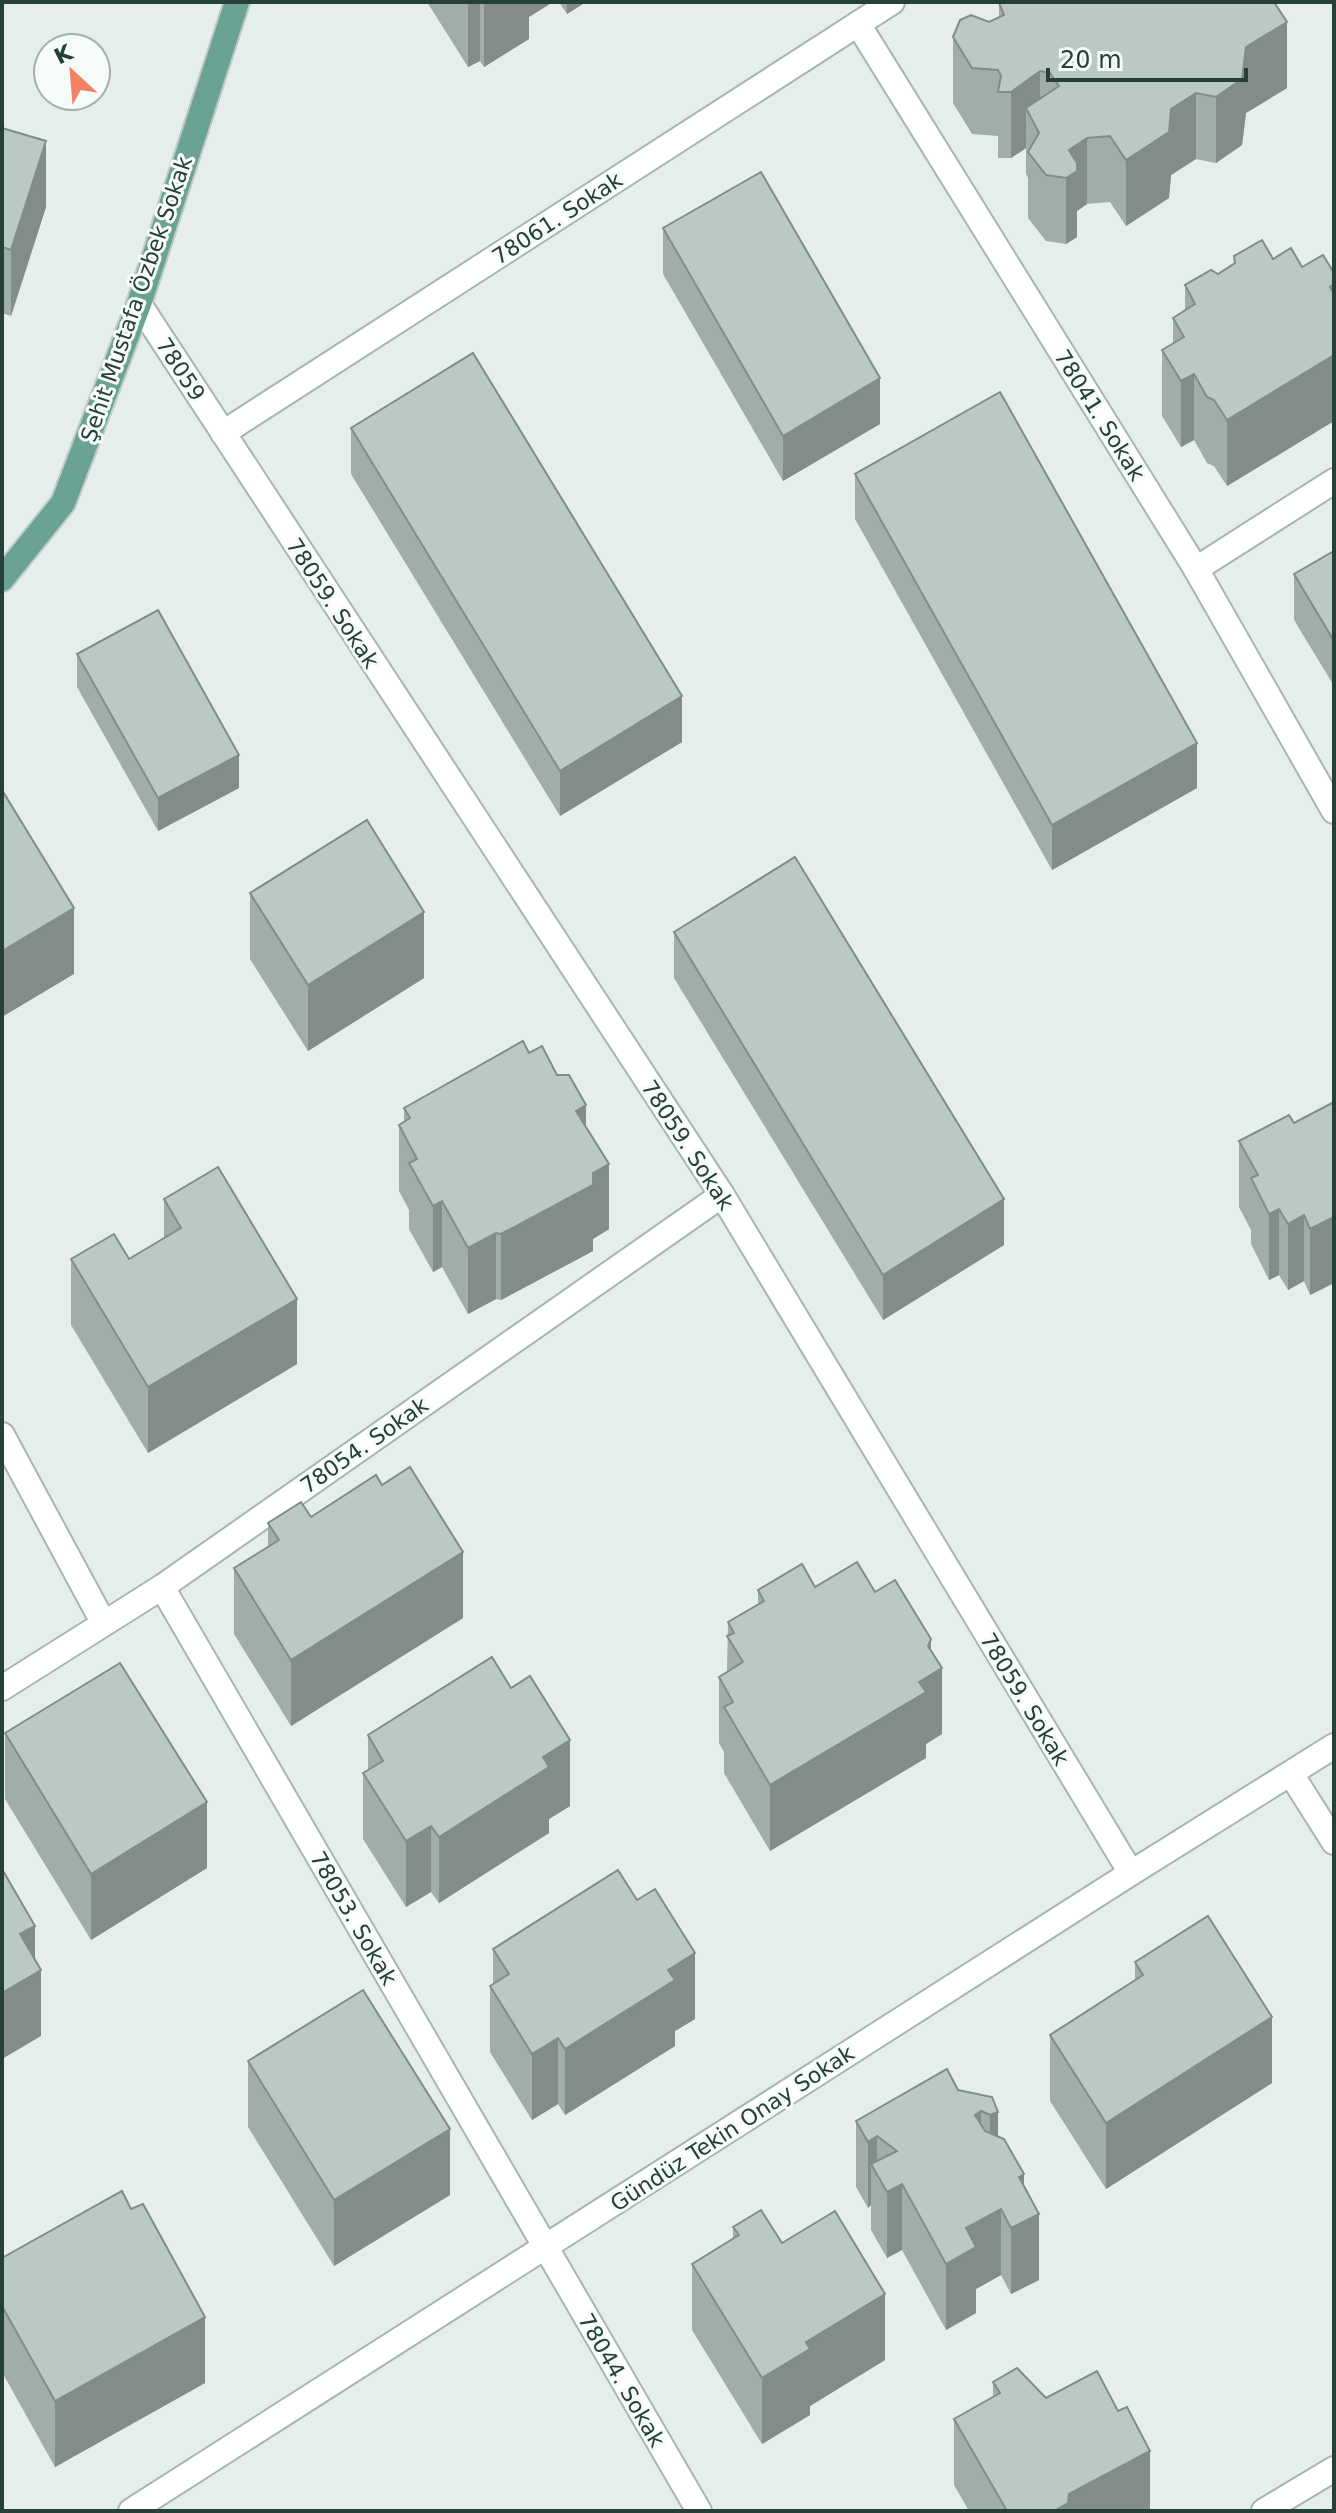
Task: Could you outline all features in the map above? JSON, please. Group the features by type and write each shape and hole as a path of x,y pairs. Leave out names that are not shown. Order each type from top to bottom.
{"main road":[{"name":"Şehit Mustafa Özbek Sokak","path":"2,579 63,503 139,304 237,2"}],"street":[{"name":"78061. Sokak","path":"223,433 892,2"},
{"name":"78041. Sokak","path":"858,24 1196,569 1334,811"},
{"name":"78059","path":"139,304 223,433"},
{"name":"78059. Sokak","path":"223,433 722,1195 1131,1873"},
{"path":"1196,569 1334,481"},
{"name":"78054. Sokak","path":"2,1688 162,1587 722,1195"},
{"path":"2,1435 103,1622"},
{"name":"78053. Sokak","path":"162,1587 545,2249"},
{"name":"Gündüz Tekin Onay Sokak","path":"131,2511 1334,1746"},
{"path":"1291,1774 1334,1842"},
{"name":"78044. Sokak","path":"545,2249 699,2511"},
{"path":"1264,2511 1334,2469"}],"building":[{"path":"1274,2 1287,22 1246,47 1242,79 1216,97 1196,93 1171,109 1169,132 1126,160 1110,136 1087,138 1069,150 1077,163 1077,171 1066,178 1046,175 1028,152 1039,133 1026,108 1059,86 1050,73 1040,71 1011,92 998,92 1001,76 998,70 972,68 953,37 960,20 971,15 989,22 1004,15 999,3"},
{"path":"2,128 46,141 11,250 2,247"},
{"path":"761,172 880,378 783,436 663,228"},
{"path":"1262,240 1273,259 1291,248 1302,267 1323,255 1334,273 1334,284 1330,287 1334,294 1334,355 1227,420 1214,400 1207,397 1194,374 1181,381 1162,350 1184,337 1173,318 1195,304 1185,285 1211,270 1218,274 1235,263 1234,256"},
{"path":"473,353 682,696 560,771 351,428"},
{"path":"1000,392 1197,743 1052,825 855,474"},
{"path":"1334,551 1334,641 1294,574"},
{"path":"158,610 239,755 158,798 77,654"},
{"path":"2,790 74,908 2,951"},
{"path":"367,820 424,912 308,985 250,893"},
{"path":"795,857 1004,1199 883,1275 674,932"},
{"path":"523,1041 529,1053 542,1046 557,1075 569,1075 586,1105 576,1111 609,1164 593,1173 593,1185 468,1248 442,1201 433,1206 409,1163 417,1159 399,1125 410,1118 404,1108"},
{"path":"1334,1102 1334,1217 1310,1229 1304,1215 1288,1224 1279,1209 1269,1214 1251,1178 1258,1175 1239,1141 1289,1115 1294,1123"},
{"path":"218,1167 297,1299 148,1387 71,1259 114,1234 129,1259 181,1228 164,1199"},
{"path":"410,1467 463,1552 291,1660 234,1568 279,1540 268,1523 301,1502 311,1517 376,1475 382,1485"},
{"path":"857,1562 875,1592 895,1580 931,1639 928,1646 942,1668 919,1682 926,1692 770,1785 724,1707 733,1702 719,1677 743,1662 727,1636 734,1633 728,1622 764,1601 758,1590 802,1564 815,1587"},
{"path":"492,1657 511,1688 530,1676 570,1740 543,1757 549,1767 439,1837 431,1826 406,1841 363,1773 383,1761 368,1735"},
{"path":"120,1663 207,1802 91,1874 5,1733"},
{"path":"2,1869 35,1926 20,1934 41,1970 2,1993"},
{"path":"618,1870 637,1900 655,1889 695,1953 668,1970 675,1980 565,2049 558,2038 532,2054 490,1986 509,1974 493,1949"},
{"path":"1208,1916 1272,2017 1106,2123 1050,2035 1143,1975 1135,1962"},
{"path":"363,1990 450,2129 334,2200 248,2061"},
{"path":"947,2069 958,2090 992,2097 998,2112 990,2115 981,2111 975,2115 985,2131 1004,2139 1024,2174 1019,2177 1039,2214 1011,2228 1001,2209 966,2228 976,2247 946,2264 902,2184 887,2192 871,2164 897,2151 877,2136 868,2142 856,2121"},
{"path":"122,2191 131,2209 143,2204 205,2317 55,2401 2,2306 2,2258"},
{"path":"761,2210 782,2243 835,2211 885,2294 806,2342 810,2349 762,2378 692,2264 739,2235 733,2227"},
{"path":"1017,2368 1046,2398 1097,2371 1118,2411 1127,2407 1150,2451 1069,2494 1068,2503 1054,2511 1007,2511 954,2419 1000,2393 993,2382"}]}
